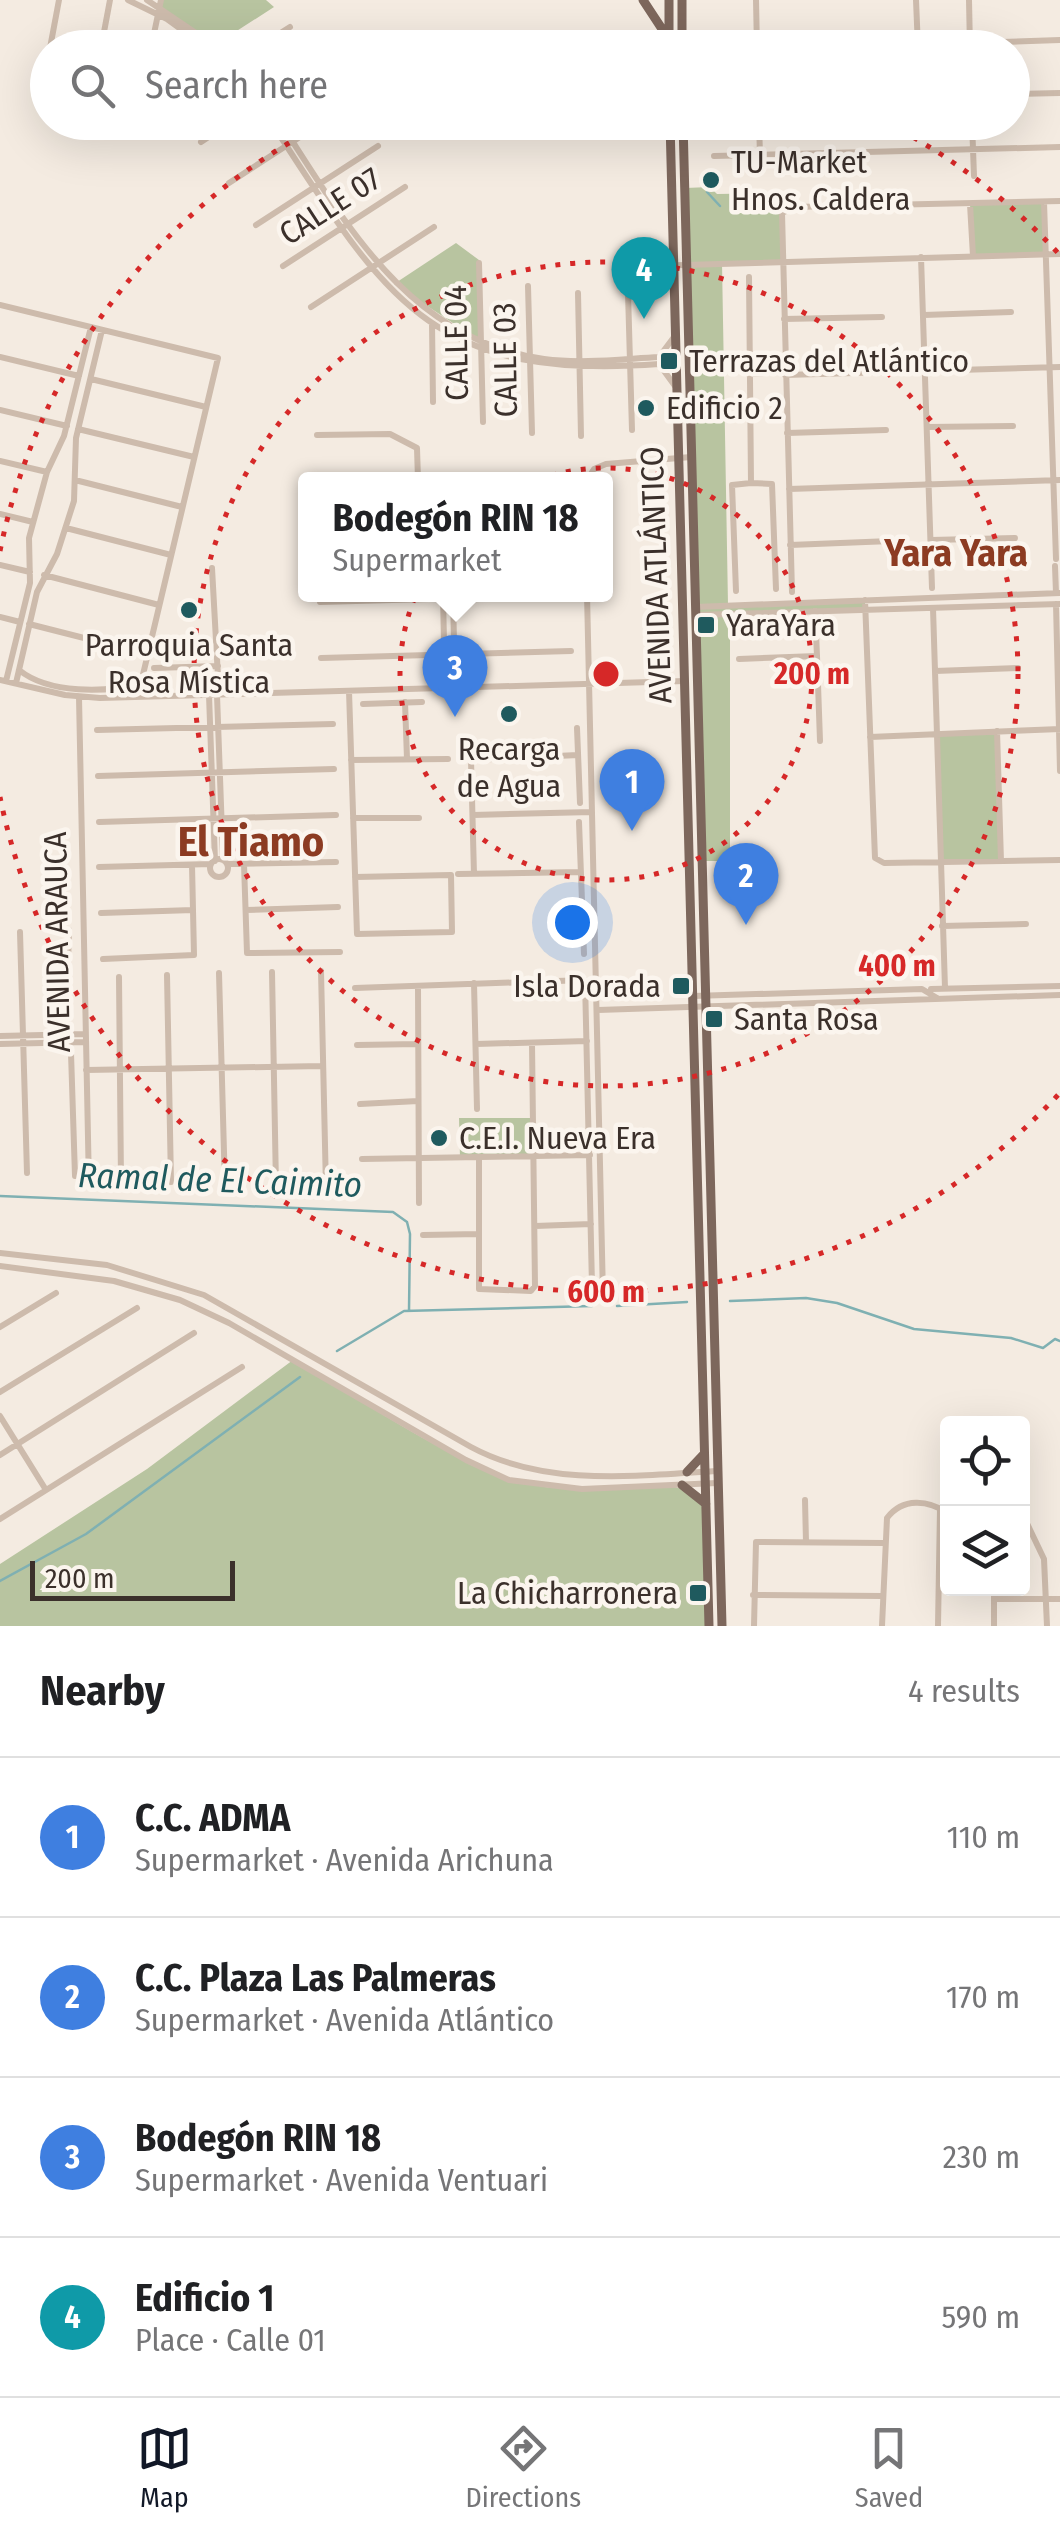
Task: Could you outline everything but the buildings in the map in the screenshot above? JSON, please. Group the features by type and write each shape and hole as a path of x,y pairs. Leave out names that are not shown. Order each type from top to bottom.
{"main road":[{"path":"643,0 660,30"},
{"path":"668,30 669,0"},
{"path":"682,0 682,30"},
{"name":"AVENIDA ATLÁNTICO","path":"670,140 704,1453 711,1471"},
{"name":"AVENIDA ATLÁNTICO","path":"684,140 705,1000 711,1483 722,1626"},
{"path":"687,1472 704,1453"},
{"name":"AVENIDA ATLÁNTICO","path":"709,1626 706,1504 711,1483"},
{"path":"682,1485 694,1490 706,1504"}],"street":[{"path":"54,30 60,0"},
{"path":"104,30 110,0"},
{"path":"128,0 159,7 186,30"},
{"path":"147,0 192,30"},
{"path":"756,0 757,30"},
{"path":"916,0 917,30"},
{"path":"969,0 970,30"},
{"path":"285,30 290,27"},
{"path":"1030,42 1060,40"},
{"path":"1030,94 1060,93"},
{"path":"287,140 372,267 434,320 480,344 530,360 580,365 659,360"},
{"path":"288,140 290,144"},
{"path":"229,183 296,140"},
{"path":"760,140 760,155"},
{"path":"973,140 974,176"},
{"path":"256,225 378,146"},
{"path":"714,156 1060,147"},
{"name":"CALLE 07","path":"283,266 405,187"},
{"path":"695,611 1058,593 1056,425 1044,202"},
{"path":"792,592 781,217 789,208 1060,202"},
{"path":"970,204 973,256"},
{"path":"311,306 434,227"},
{"path":"649,266 1060,254"},
{"path":"921,257 932,588"},
{"name":"CALLE 04","path":"479,263 483,422"},
{"path":"749,277 751,483"},
{"name":"CALLE 03","path":"528,286 532,433"},
{"path":"578,293 581,436"},
{"path":"628,293 632,430"},
{"path":"0,305 218,358 139,684 78,689 30,678 19,670"},
{"path":"924,315 1011,312"},
{"path":"1048,312 1060,312"},
{"path":"784,320 882,317"},
{"path":"433,402 434,320"},
{"path":"91,327 62,442 47,472 33,522 28,543 32,590 3,680 78,697 684,681"},
{"path":"32,590 66,528 75,480 78,429 102,330"},
{"path":"659,360 675,336"},
{"path":"0,357 79,376"},
{"path":"659,360 676,388"},
{"path":"750,374 1060,366"},
{"path":"90,378 206,408"},
{"path":"0,410 66,426"},
{"path":"928,427 1014,426"},
{"path":"78,429 194,457"},
{"path":"787,434 886,430"},
{"path":"317,435 390,434 417,448 418,472"},
{"path":"62,442 75,446"},
{"path":"596,472 613,463 691,457"},
{"path":"0,461 47,472"},
{"path":"75,480 182,507"},
{"path":"789,489 1056,480"},
{"path":"736,590 732,485 751,483 772,484 776,590"},
{"path":"0,514 33,522"},
{"path":"66,528 171,555"},
{"path":"930,540 1014,538"},
{"path":"790,545 892,541"},
{"path":"0,565 30,572"},
{"path":"212,568 218,666 214,727 219,862"},
{"path":"44,574 159,605"},
{"path":"865,600 874,858 884,863 1060,860"},
{"path":"443,602 445,688"},
{"path":"453,602 455,688"},
{"path":"587,602 603,1296"},
{"path":"695,611 1058,604 1060,771"},
{"path":"933,608 945,988"},
{"path":"816,611 820,741"},
{"path":"0,617 147,654"},
{"path":"16,684 24,622"},
{"path":"321,658 571,651"},
{"path":"739,659 817,656"},
{"path":"154,668 218,666"},
{"path":"934,671 1018,668"},
{"path":"349,691 351,760 355,878 357,934 452,932 451,875 355,878"},
{"name":"AVENIDA ARAUCA","path":"78,697 89,1186"},
{"path":"405,702 407,759"},
{"path":"363,704 422,702"},
{"path":"97,730 333,724"},
{"path":"578,728 580,803"},
{"path":"870,736 1060,730"},
{"path":"997,731 1001,861"},
{"path":"474,874 472,760 578,755"},
{"path":"351,760 448,759"},
{"path":"98,776 334,769"},
{"path":"473,815 592,812"},
{"path":"99,822 336,815"},
{"path":"353,818 418,818"},
{"path":"579,822 584,954"},
{"path":"100,868 336,862"},
{"path":"244,864 247,954 340,952"},
{"path":"102,959 194,954 192,865"},
{"path":"458,874 581,872"},
{"path":"246,910 338,907"},
{"path":"100,913 193,910"},
{"path":"942,926 1026,924"},
{"path":"69,930 66,1038 71,1053 76,1176"},
{"path":"20,932 26,1174"},
{"path":"322,970 326,1188"},
{"path":"272,972 276,1186"},
{"path":"219,973 224,1188"},
{"path":"167,975 172,1182"},
{"path":"119,977 120,1182"},
{"path":"355,988 585,980 592,1286"},
{"path":"474,983 477,1109"},
{"path":"418,986 419,1203"},
{"path":"931,989 1060,986"},
{"path":"598,1010 705,1000 871,996 922,989 938,998 1060,995"},
{"path":"0,1036 22,1040"},
{"path":"0,1044 85,1038"},
{"path":"476,1044 587,1041"},
{"path":"357,1045 418,1044"},
{"path":"479,1157 478,1289 531,1292 536,1286 532,1044"},
{"path":"86,1070 322,1066"},
{"path":"360,1104 418,1100"},
{"path":"362,1159 600,1154"},
{"path":"535,1226 591,1224"},
{"path":"424,1236 479,1234"},
{"path":"0,1252 108,1265 204,1295 506,1464 555,1474 711,1471"},
{"path":"0,1266 114,1281 195,1307 466,1460 510,1480 556,1488 711,1483"},
{"path":"0,1327 56,1293"},
{"path":"0,1392 138,1308"},
{"path":"0,1455 194,1333"},
{"path":"0,1519 242,1367"},
{"path":"0,1416 46,1490"},
{"path":"806,1500 806,1542"},
{"path":"882,1626 884,1525 898,1506 926,1502 940,1509"},
{"path":"1030,1530 1044,1559 1046,1626"},
{"path":"754,1626 754,1546 758,1542 882,1544"},
{"path":"938,1626 940,1588"},
{"path":"754,1595 882,1596"},
{"path":"994,1626 994,1599 1060,1599"}],"green space":[{"path":"161,0 266,0 274,7 238,30 194,30 160,6"},
{"path":"710,187 717,194 784,193 786,209 782,213 782,261 722,263 728,605 865,600 865,609 730,615 730,861 702,861 685,188"},
{"path":"1044,202 1045,254 973,256 970,204"},
{"path":"456,243 479,260 480,341 394,284"},
{"path":"997,731 1001,861 940,862 936,732"},
{"path":"459,1118 533,1118 534,1156 460,1158"},
{"path":"293,1360 451,1453 516,1481 564,1488 666,1485 702,1498 709,1626 0,1626 0,1564 147,1469"}],"waterway":[{"path":"707,192 720,206"},
{"name":"Ramal de El Caimito","path":"0,1196 393,1212 407,1222 410,1234 409,1311"},
{"path":"730,1301 806,1298 837,1303 914,1329 1011,1338 1043,1348 1055,1339 1060,1341"},
{"path":"617,1306 687,1302"},
{"path":"337,1351 404,1311 592,1306"},
{"path":"0,1581 86,1534 300,1377"}],"place":[{"name":"TU-Market Hnos. Caldera","path":"711,180"},
{"name":"Edificio 1","path":"644,319"},
{"name":"Terrazas del Atlántico","path":"669,361"},
{"name":"Edificio 2","path":"646,408"},
{"name":"Parroquia Santa Rosa Mística","path":"189,610"},
{"name":"YaraYara","path":"706,625"},
{"name":"Recarga de Agua","path":"509,714"},
{"name":"Bodegón RIN 18","path":"455,717"},
{"name":"C.C. ADMA","path":"632,831"},
{"name":"C.C. Plaza Las Palmeras","path":"746,925"},
{"name":"Isla Dorada","path":"681,986"},
{"name":"Santa Rosa","path":"714,1019"},
{"name":"C.E.I. Nueva Era","path":"439,1138"},
{"name":"La Chicharronera","path":"698,1593"}],"district":[{"name":"Yara Yara","path":"956,553"},
{"name":"El Tiamo","path":"251,842"}]}
